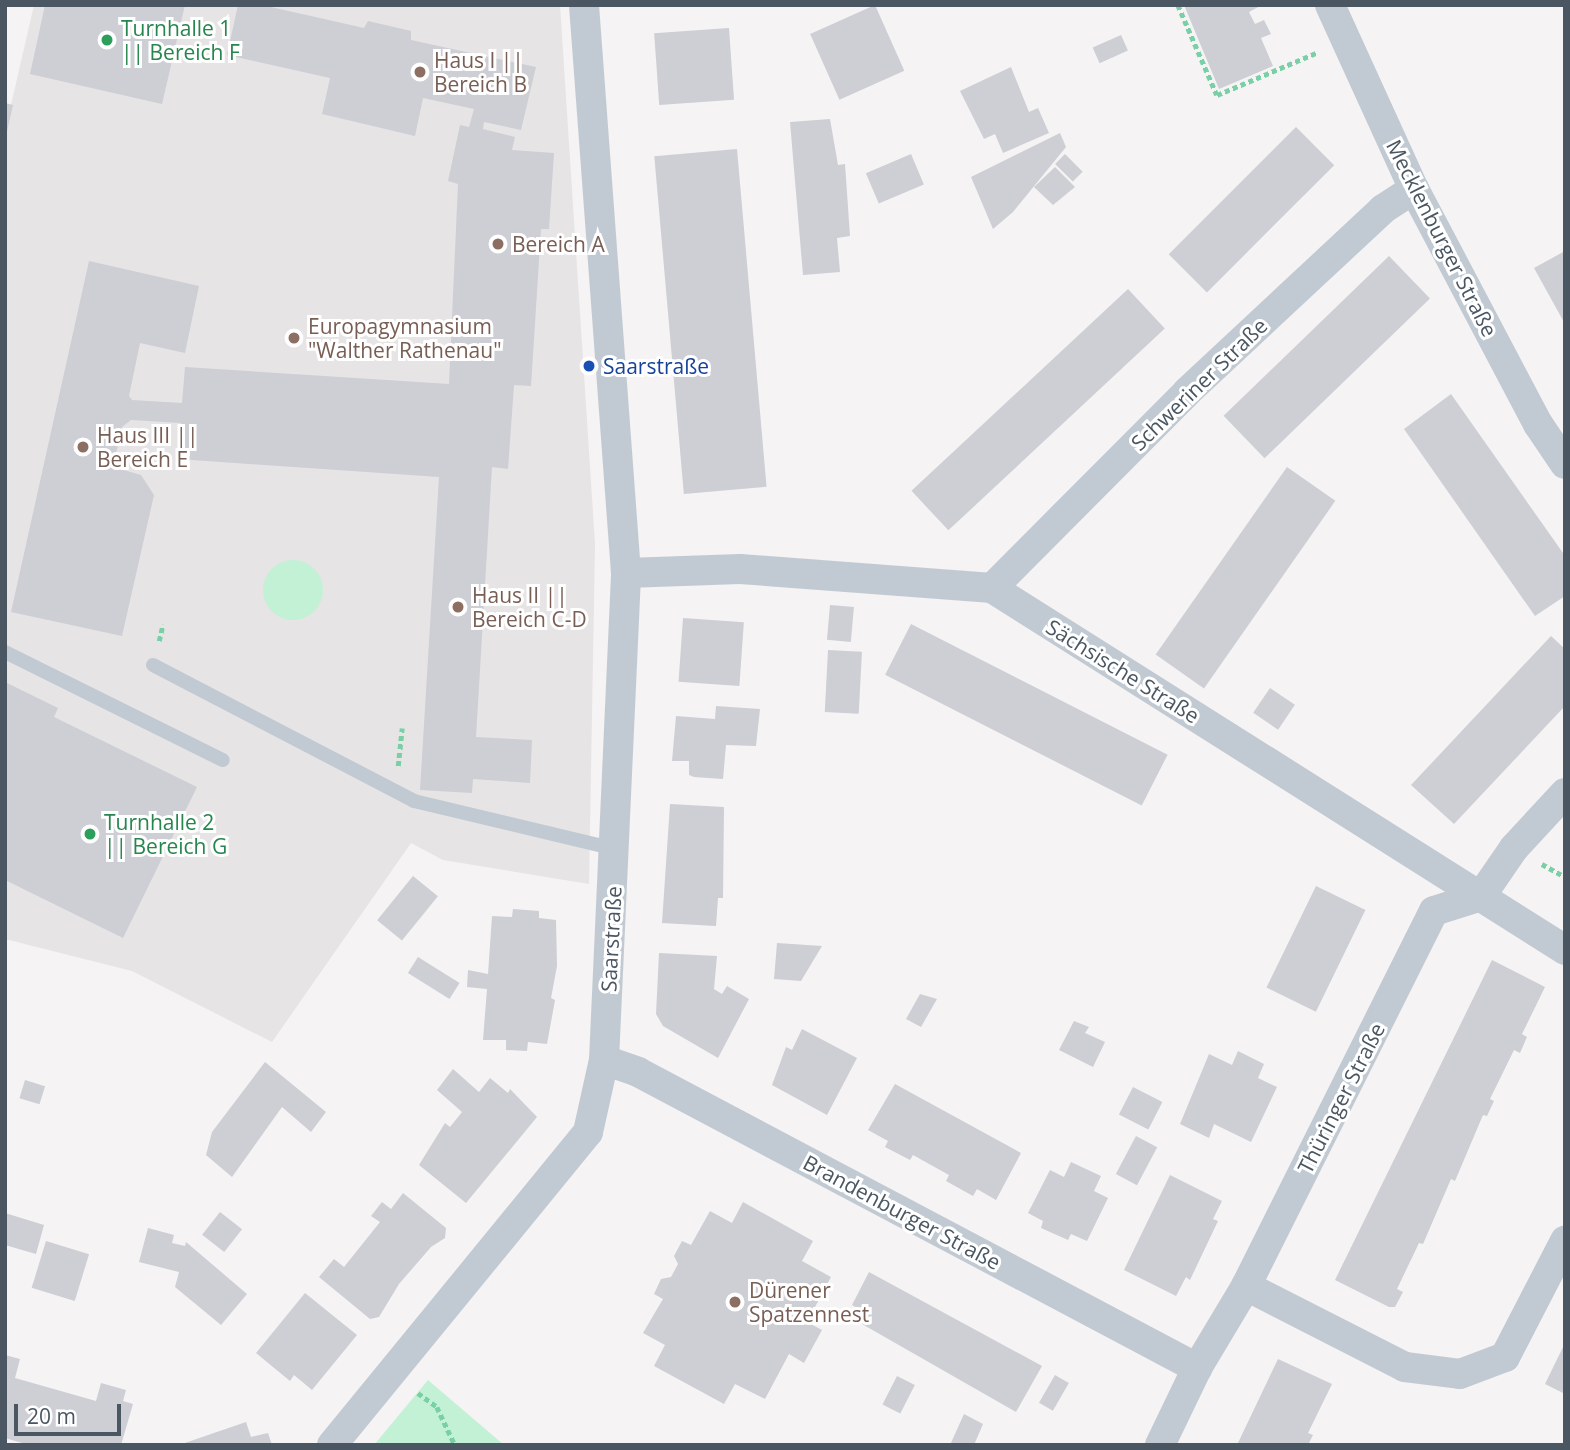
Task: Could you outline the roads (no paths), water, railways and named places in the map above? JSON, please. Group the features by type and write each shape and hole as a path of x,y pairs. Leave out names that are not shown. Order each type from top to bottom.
{"street":[{"name":"Saarstraße","path":"332,1445 588,1132 604,1060 616,849 626,573 584,5"},
{"name":"Mecklenburger Straße","path":"1330,5 1414,189 1538,424 1565,464"},
{"name":"Schweriner Straße","path":"992,588 1188,392 1382,209 1414,189"},
{"name":"Sächsische Straße","path":"626,573 740,569 992,588 1565,950"},
{"path":"1481,896 1514,848 1565,793"},
{"name":"Thüringer Straße","path":"1160,1445 1197,1368 1246,1286 1434,911 1481,896"},
{"name":"Brandenburger Straße","path":"604,1060 638,1072 1197,1368"},
{"path":"1246,1286 1405,1367 1460,1374 1505,1357 1565,1241"}],"lane":[{"path":"5,652 223,760"},
{"path":"153,665 414,801 616,849"}],"place":[{"name":"Turnhalle 1 || Bereich F","path":"107,40"},
{"name":"Haus I || Bereich B","path":"420,72"},
{"name":"Bereich A","path":"498,244"},
{"name":"Europagymnasium \"Walther Rathenau\"","path":"294,338"},
{"name":"Saarstraße","path":"589,366"},
{"name":"Haus III || Bereich E","path":"83,447"},
{"name":"Haus II || Bereich C-D","path":"458,607"},
{"name":"Turnhalle 2 || Bereich G","path":"90,834"},
{"name":"Dürener Spatzennest","path":"735,1302"}]}
